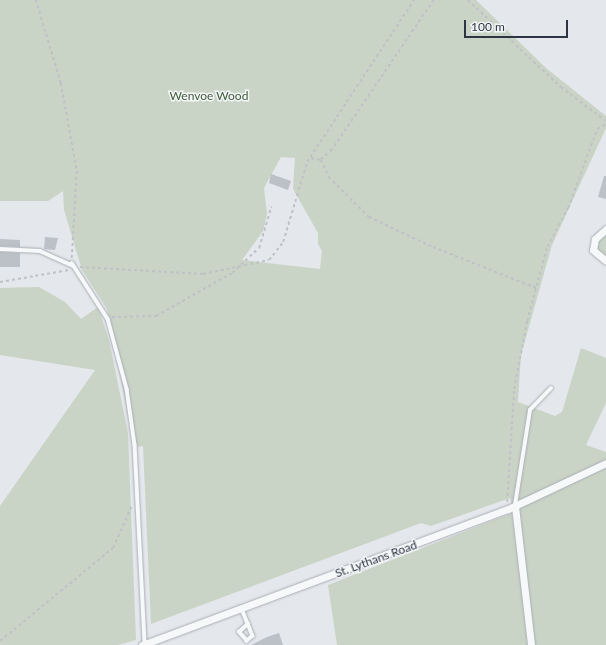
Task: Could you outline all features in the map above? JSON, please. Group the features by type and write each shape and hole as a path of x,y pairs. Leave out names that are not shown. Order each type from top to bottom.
{"street":[{"path":"606,229 595,239 593,250 606,261"},
{"name":"St. Lythans Road","path":"143,644 242,609 511,508 606,463"},
{"path":"511,508 531,645"}],"lane":[{"path":"0,249 40,251 74,266 108,319 126,389 135,445 143,644"},
{"path":"511,508 530,410 550,388"},
{"path":"242,609 253,636 248,641 240,632 248,624"}],"path":[{"path":"36,0 62,82 77,171 74,266"},
{"path":"0,282 53,275 74,266 88,265 203,274 269,260 283,242 299,181 310,157 414,0"},
{"path":"321,160 332,150 434,0"},
{"path":"468,0 561,87 606,121"},
{"path":"511,508 514,390 536,288 548,247 568,208 597,129 606,124"},
{"path":"310,157 321,160 329,177 369,217 433,247 536,288"},
{"path":"108,319 156,316 208,290 245,264 264,239 271,207"},
{"path":"0,641 114,548 134,501"}],"green space":[{"name":"Wenvoe Wood","path":"0,0 476,0 546,68 606,116 606,128 552,245 521,355 518,402 555,416 562,412 581,348 606,358 606,403 586,445 606,452 606,460 512,505 510,498 431,526 421,523 151,624 143,446 134,447 107,309 82,270 64,210 63,191 48,201 0,201","holes":["281,157 295,158 293,189 318,233 318,244 322,251 320,269 242,260 263,231 267,214 264,188"]},
{"path":"606,231 606,259 599,257 595,246"},
{"path":"39,287 65,302 81,319 98,307 109,340 128,433 136,640 118,645 0,645 0,506 95,370 0,355 0,288"},
{"path":"606,467 606,645 535,645 519,508"},
{"path":"512,513 529,645 337,645 328,585"}],"building":[{"path":"271,174 291,181 288,190 269,183"},
{"path":"604,176 606,176 606,199 598,197"},
{"path":"45,237 58,238 55,250 44,249"},
{"path":"0,239 20,240 20,247 0,246"},
{"path":"0,252 20,253 20,267 0,267"},
{"path":"279,633 283,645 251,645 267,637"}]}
